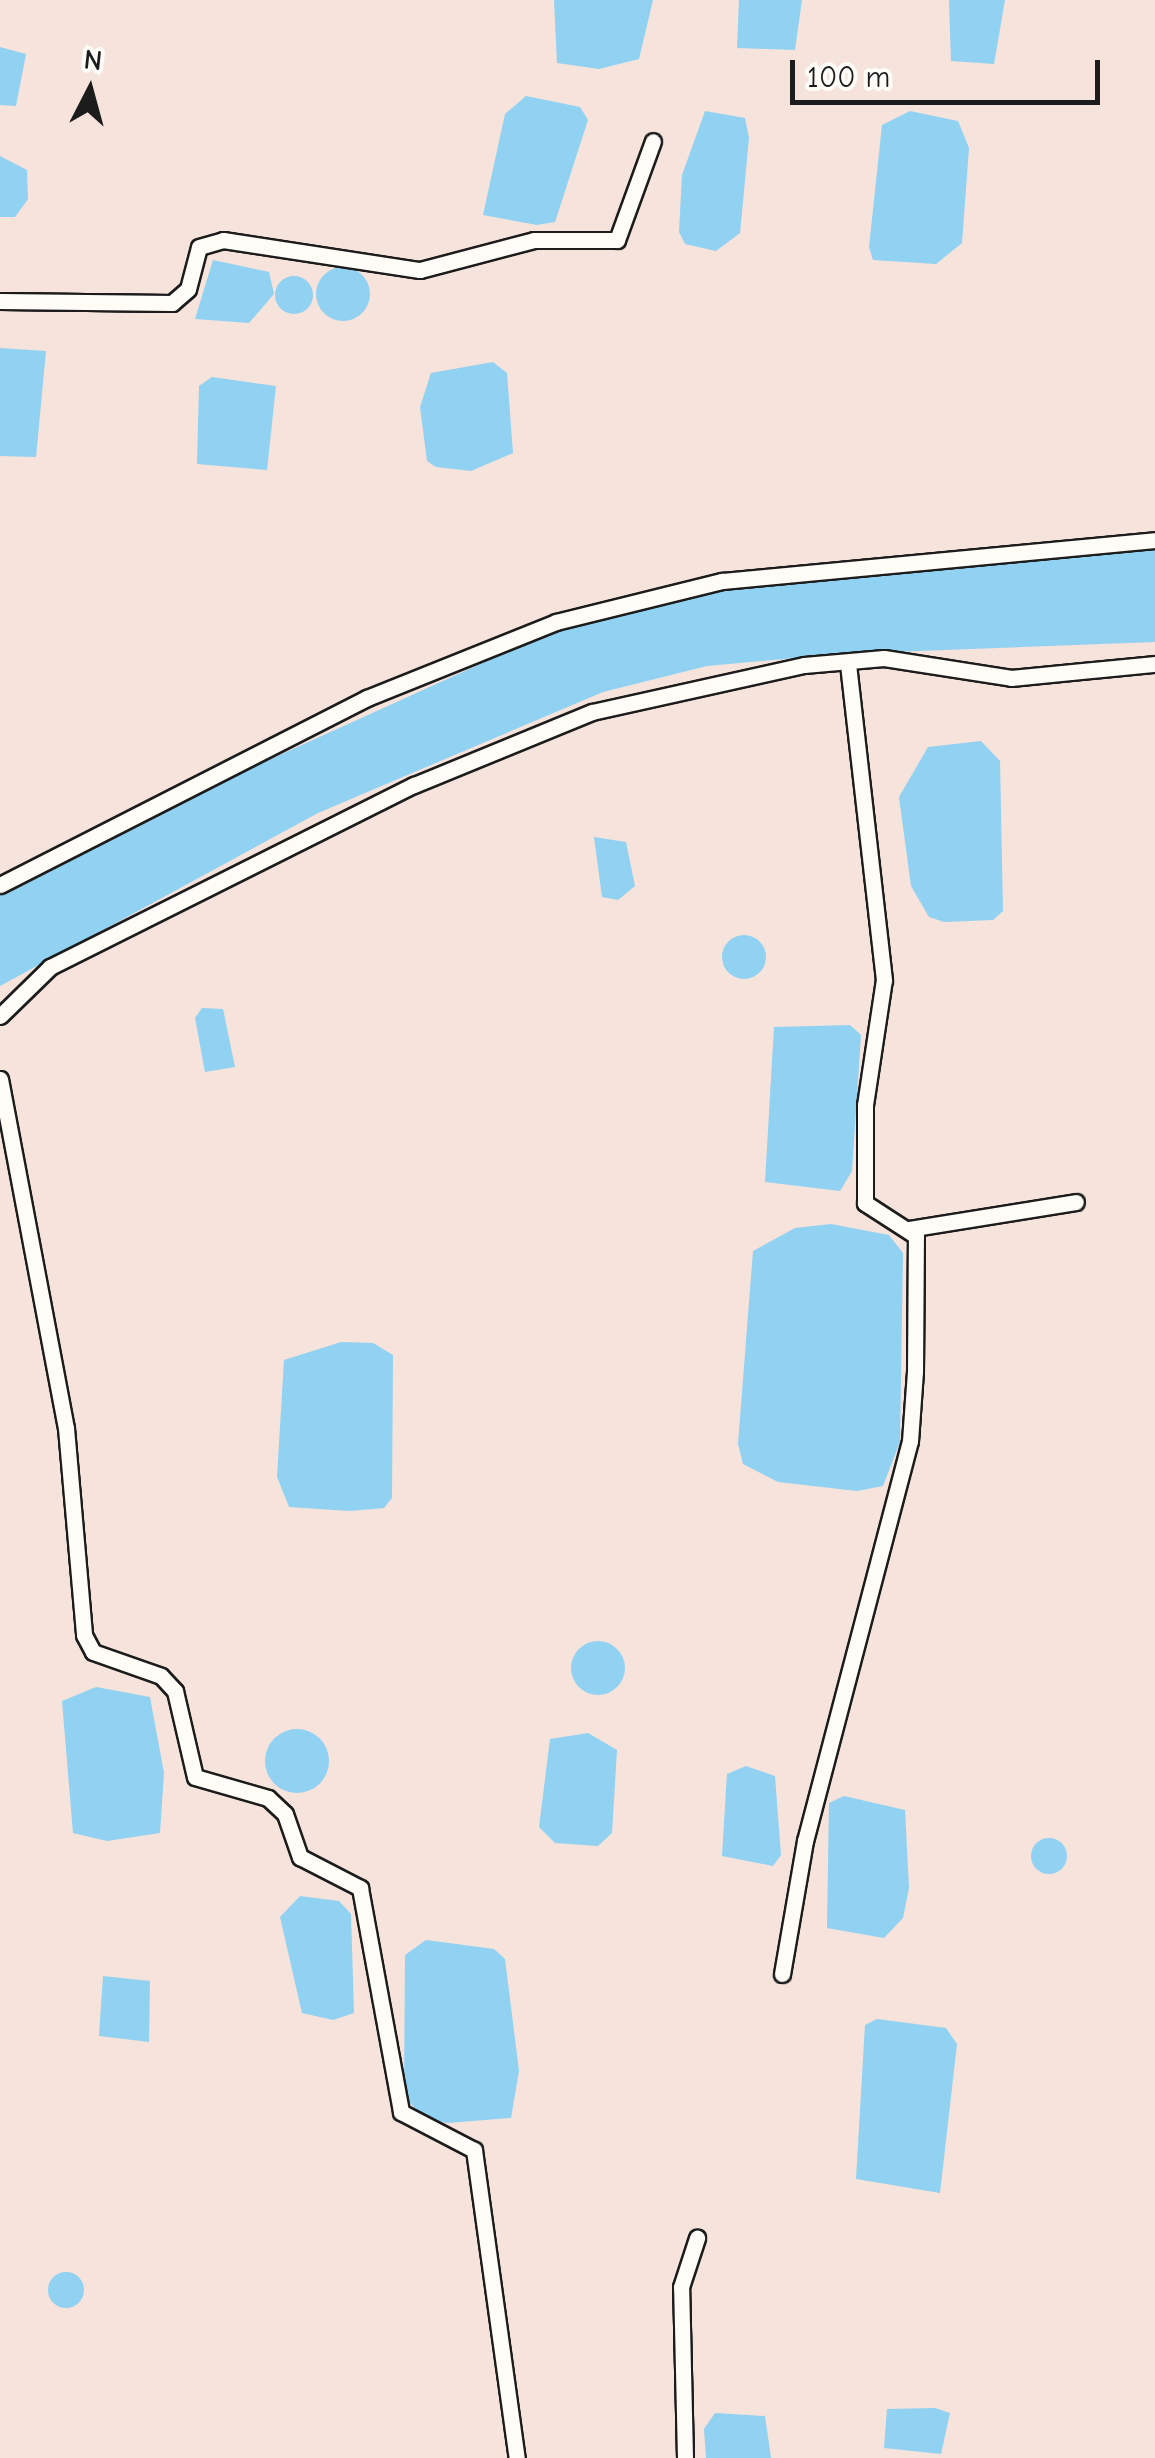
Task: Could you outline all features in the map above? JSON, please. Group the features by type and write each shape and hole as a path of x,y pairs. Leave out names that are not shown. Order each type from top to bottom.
{"street":[{"path":"0,301 172,303 188,289 198,247 223,240 420,270 534,240 617,240 653,141"},
{"path":"0,886 367,698 556,622 722,580 1155,540"},
{"path":"0,1016 50,968 522,738 652,696 884,658 1011,678 1155,664"},
{"path":"782,1974 805,1841 910,1441 916,1236 865,1203 866,1105 884,980 848,663"},
{"path":"0,1078 66,1428 84,1635 93,1652 161,1676 174,1690 195,1777 268,1798 285,1814 300,1857 360,1888 401,2112 474,2150 517,2458"},
{"path":"909,1229 1076,1202"},
{"path":"685,2458 680,2287 696,2238"}],"water":[{"path":"554,0 653,0 639,59 599,69 557,63"},
{"path":"739,0 802,0 795,50 737,48"},
{"path":"949,0 1005,0 994,64 951,61"},
{"path":"0,47 26,54 16,106 0,105"},
{"path":"526,96 580,107 588,120 555,222 537,225 483,215 505,114"},
{"path":"705,111 745,118 749,138 740,233 716,251 685,244 679,232 682,175"},
{"path":"910,111 958,121 969,148 962,243 936,264 873,260 869,247 882,125"},
{"path":"0,156 27,170 28,199 15,217 0,217"},
{"path":"213,260 269,272 274,294 249,323 195,319"},
{"path":"343,267 362,275 370,294 362,313 343,321 324,313 316,294 324,275"},
{"path":"294,276 307,282 313,295 307,308 294,314 281,308 275,295 281,282"},
{"path":"0,348 46,351 36,457 0,456"},
{"path":"493,362 507,373 513,453 471,471 436,467 427,461 420,407 431,373"},
{"path":"212,377 276,386 267,470 197,464 199,386"},
{"path":"1155,549 1155,642 839,654 707,666 603,692 318,813 0,986 0,882 586,616 795,572"},
{"path":"981,741 1000,761 1003,911 993,920 944,922 929,917 911,886 899,797 928,747"},
{"path":"594,837 626,842 635,886 618,900 602,897"},
{"path":"744,935 760,941 766,957 760,973 744,979 728,973 722,957 728,941"},
{"path":"202,1008 223,1009 235,1067 205,1072 195,1018"},
{"path":"850,1025 861,1035 852,1171 840,1191 765,1182 774,1027"},
{"path":"831,1224 889,1235 903,1253 900,1442 883,1486 857,1491 778,1482 743,1464 738,1444 753,1251 795,1228"},
{"path":"341,1342 373,1343 393,1355 392,1498 384,1508 350,1511 289,1507 277,1477 284,1360"},
{"path":"598,1641 617,1649 625,1668 617,1687 598,1695 579,1687 571,1668 579,1649"},
{"path":"96,1687 150,1697 164,1773 160,1833 107,1841 73,1833 62,1701"},
{"path":"297,1729 320,1738 329,1761 320,1784 297,1793 274,1784 265,1761 274,1738"},
{"path":"588,1733 617,1750 612,1833 598,1846 555,1843 539,1827 550,1739"},
{"path":"746,1766 775,1776 781,1855 773,1866 722,1856 727,1774"},
{"path":"844,1796 905,1810 909,1888 903,1918 884,1938 827,1928 829,1803"},
{"path":"1049,1838 1062,1843 1067,1856 1062,1869 1049,1874 1036,1869 1031,1856 1036,1843"},
{"path":"300,1896 339,1901 351,1914 354,2013 333,2020 302,2013 280,1917"},
{"path":"426,1940 494,1949 505,1959 519,2071 511,2118 447,2123 425,2118 404,2097 405,1955"},
{"path":"103,1976 150,1981 149,2042 99,2036"},
{"path":"877,2019 946,2028 957,2044 940,2193 856,2179 865,2025"},
{"path":"66,2272 78,2278 84,2290 78,2302 66,2308 54,2302 48,2290 54,2278"},
{"path":"935,2408 950,2413 941,2454 884,2448 887,2409"},
{"path":"715,2413 765,2416 771,2458 706,2458 704,2429"}]}
